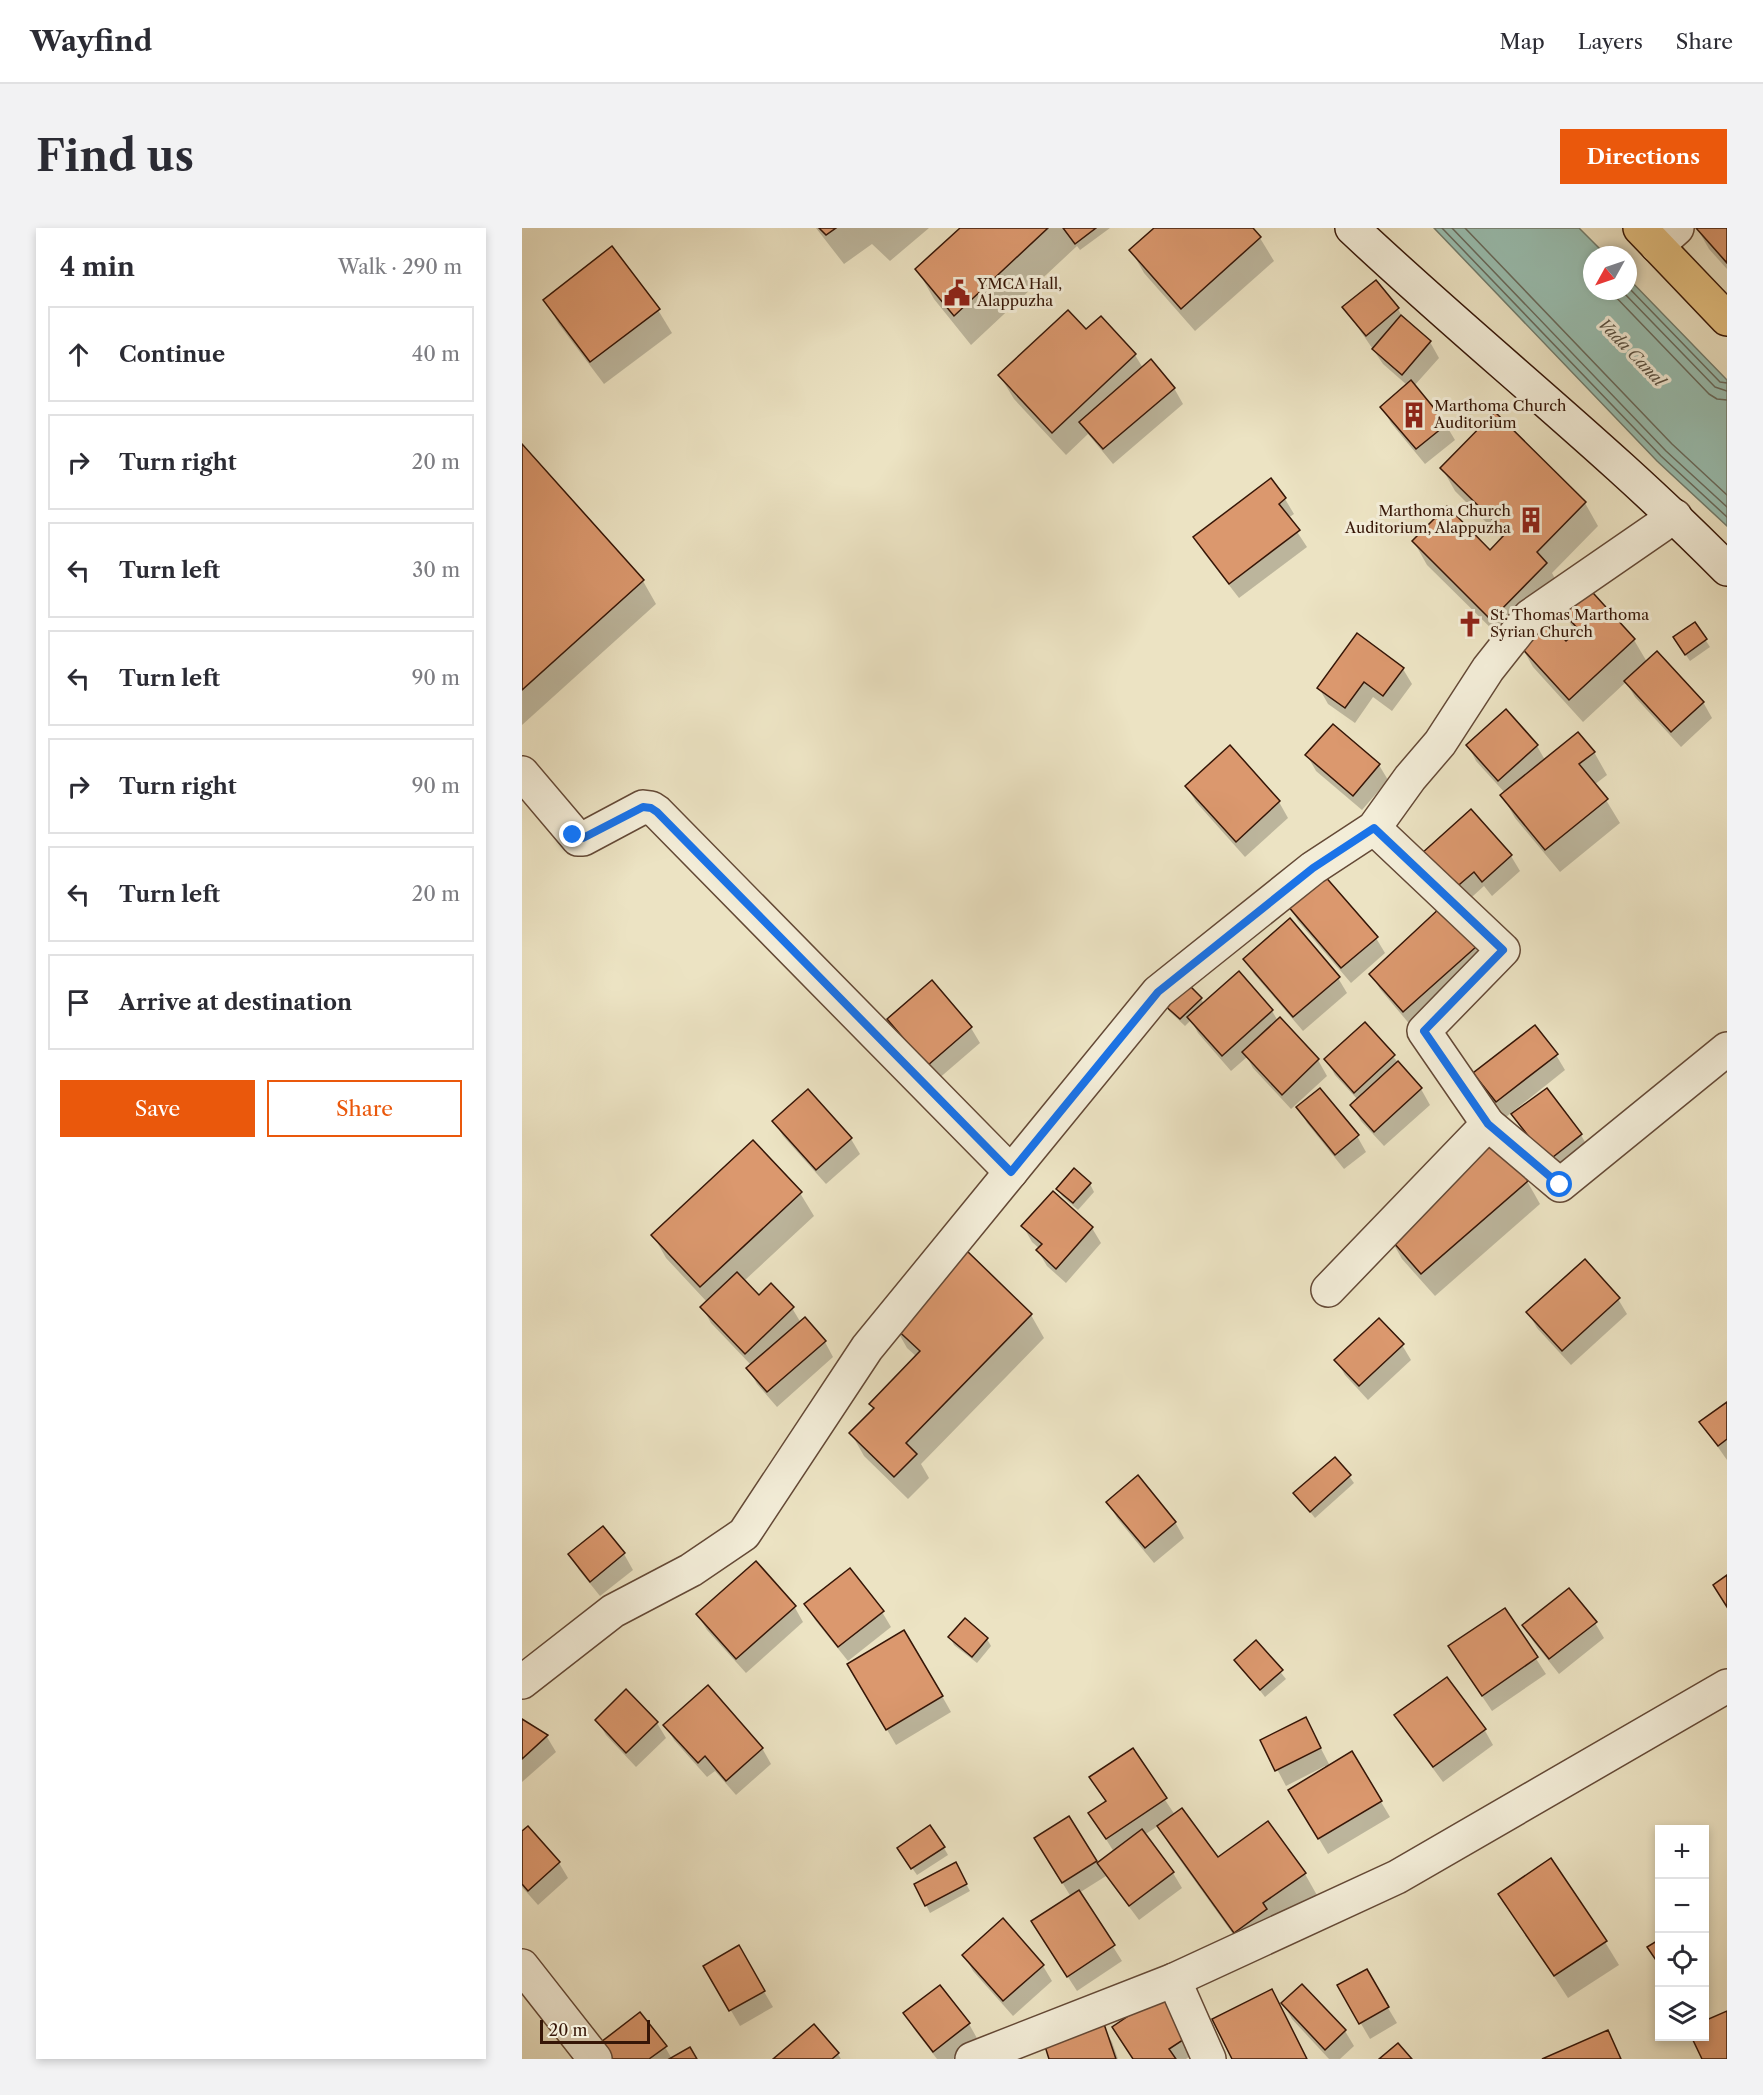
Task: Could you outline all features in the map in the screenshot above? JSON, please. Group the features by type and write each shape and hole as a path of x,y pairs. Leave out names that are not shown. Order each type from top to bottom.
{"main road":[{"path":"1658,234 1727,320"}],"street":[{"path":"1352,228 1420,292 1675,516 1727,570"},
{"path":"522,1682 613,1611 691,1570 744,1534 867,1348 1158,992 1313,868 1374,828 1410,778 1440,743 1488,669 1530,616 1675,516"},
{"path":"522,773 578,838 583,838 643,807 657,812 1011,1172"},
{"path":"1374,828 1503,950 1424,1031 1488,1124 1560,1185 1727,1049"},
{"path":"1328,1290 1488,1124"},
{"path":"972,2059 1174,1980 1397,1878 1727,1686"},
{"path":"522,1966 595,2059"},
{"path":"1174,1980 1209,2059"}],"water":[{"name":"Vada Canal","path":"1434,228 1579,228 1597,246 1583,246 1583,300 1637,300 1637,287 1727,380 1727,526 1657,461"}],"building":[{"path":"819,228 836,228 826,235"},
{"name":"YMCA Hall, Alappuzha","path":"960,228 1048,228 954,316 915,269"},
{"path":"1063,228 1096,228 1075,244"},
{"path":"1154,228 1253,228 1261,237 1181,309 1129,250"},
{"path":"1696,228 1727,228 1727,263"},
{"path":"612,246 660,309 590,362 543,300"},
{"path":"1376,280 1399,308 1366,336 1342,307"},
{"path":"1068,310 1086,329 1101,316 1136,354 1052,433 998,375"},
{"path":"1401,315 1431,341 1402,375 1372,349"},
{"path":"1151,359 1175,388 1103,449 1079,422"},
{"name":"Marthoma Church Auditorium","path":"1411,380 1447,424 1416,449 1380,407"},
{"name":"Marthoma Church Auditorium, Alappuzha","path":"1495,412 1586,502 1537,552 1547,563 1491,620 1412,541 1447,506 1490,550 1506,533 1440,468"},
{"path":"522,444 644,580 522,690"},
{"path":"1271,478 1286,498 1279,504 1300,530 1229,584 1193,537"},
{"path":"1584,583 1635,639 1569,700 1518,644 1545,619 1566,641 1579,630 1558,607"},
{"path":"1695,622 1707,639 1685,655 1673,637"},
{"path":"1357,633 1404,668 1383,696 1364,682 1345,708 1317,688"},
{"path":"1657,651 1704,702 1671,732 1624,681"},
{"path":"1506,709 1538,745 1498,781 1466,745"},
{"path":"1333,724 1380,764 1353,796 1305,755"},
{"path":"1578,732 1595,752 1579,764 1608,799 1545,850 1500,795"},
{"path":"1230,745 1280,801 1236,842 1185,786"},
{"path":"1471,809 1512,855 1482,882 1474,872 1453,890 1421,854"},
{"path":"1323,874 1378,937 1341,968 1287,905"},
{"path":"1442,906 1477,946 1403,1012 1369,974"},
{"path":"1290,918 1340,977 1293,1017 1243,959"},
{"path":"1239,971 1273,1010 1222,1056 1187,1017"},
{"path":"932,980 972,1027 927,1066 887,1019"},
{"path":"1185,981 1202,998 1180,1019 1163,1004"},
{"path":"1280,1017 1319,1059 1282,1095 1242,1052"},
{"path":"1365,1022 1395,1055 1354,1093 1324,1059"},
{"path":"1535,1025 1558,1054 1496,1102 1473,1073"},
{"path":"1398,1061 1422,1088 1374,1132 1350,1105"},
{"path":"1320,1088 1359,1135 1335,1155 1296,1107"},
{"path":"1547,1088 1582,1134 1548,1161 1511,1114"},
{"path":"808,1089 852,1138 816,1170 772,1121"},
{"path":"753,1140 802,1192 700,1287 651,1235"},
{"path":"1494,1142 1528,1181 1421,1274 1387,1235"},
{"path":"1074,1168 1091,1183 1073,1203 1056,1189"},
{"path":"1053,1191 1093,1227 1056,1269 1036,1250 1042,1244 1021,1226"},
{"path":"966,1250 1032,1314 906,1443 917,1454 894,1477 849,1433 874,1408 869,1404 920,1351 892,1325"},
{"path":"1585,1259 1620,1298 1562,1351 1526,1312"},
{"path":"737,1272 759,1295 771,1283 794,1307 745,1354 700,1307"},
{"path":"805,1317 826,1341 767,1392 746,1368"},
{"path":"1379,1318 1404,1344 1359,1386 1334,1360"},
{"path":"1727,1402 1727,1439 1718,1446 1699,1422"},
{"path":"1335,1457 1351,1475 1310,1512 1293,1493"},
{"path":"1138,1475 1176,1522 1145,1548 1106,1502"},
{"path":"603,1526 625,1553 590,1582 568,1554"},
{"path":"756,1561 796,1606 736,1659 696,1614"},
{"path":"850,1568 884,1611 838,1647 804,1604"},
{"path":"1727,1575 1727,1607 1713,1585"},
{"path":"1569,1588 1597,1622 1549,1659 1522,1625"},
{"path":"1505,1608 1538,1657 1482,1696 1448,1646"},
{"path":"965,1618 988,1638 972,1657 948,1637"},
{"path":"904,1630 943,1696 886,1730 847,1664"},
{"path":"1256,1640 1283,1670 1260,1690 1234,1660"},
{"path":"1447,1677 1486,1729 1433,1767 1394,1715"},
{"path":"708,1685 763,1748 726,1781 705,1756 698,1763 663,1725"},
{"path":"626,1689 658,1722 626,1753 595,1720"},
{"path":"1306,1717 1321,1748 1275,1771 1260,1740"},
{"path":"522,1719 548,1735 522,1759"},
{"path":"1133,1748 1167,1798 1106,1839 1088,1813 1106,1801 1089,1777"},
{"path":"1352,1751 1382,1801 1318,1839 1288,1790"},
{"path":"1182,1808 1218,1857 1268,1821 1306,1873 1263,1903 1267,1909 1234,1933 1157,1826"},
{"path":"1069,1816 1097,1861 1062,1883 1034,1838"},
{"path":"930,1825 945,1847 911,1869 897,1848"},
{"path":"528,1826 560,1862 528,1891 522,1884 522,1831"},
{"path":"1142,1829 1174,1872 1129,1906 1097,1863"},
{"path":"1551,1858 1607,1941 1554,1976 1498,1894"},
{"path":"956,1862 967,1884 925,1906 914,1884"},
{"path":"1079,1890 1115,1945 1067,1977 1031,1921"},
{"path":"1003,1918 1044,1965 1003,2001 962,1955"},
{"path":"1655,1942 1655,1959 1647,1947"},
{"path":"739,1945 765,1991 729,2011 703,1966"},
{"path":"1367,1969 1389,2007 1359,2024 1337,1985"},
{"path":"1302,1984 1346,2030 1325,2050 1281,2003"},
{"path":"940,1985 970,2023 933,2052 903,2013"},
{"path":"1272,1989 1307,2059 1232,2059 1212,2019"},
{"path":"1161,1994 1189,2036 1169,2049 1176,2059 1133,2059 1112,2027"},
{"path":"1727,2011 1727,2059 1702,2059 1693,2041 1709,2041 1709,2019"},
{"path":"640,2012 667,2046 649,2059 600,2059 592,2049"},
{"path":"814,2024 839,2053 832,2059 773,2059"},
{"path":"1104,2024 1116,2059 1049,2059 1044,2043"},
{"path":"1608,2030 1621,2059 1542,2059"},
{"path":"1398,2043 1412,2059 1379,2059"},
{"path":"690,2047 697,2059 669,2059"}],"place":[{"name":"YMCA Hall, Alappuzha","path":"957,293"},
{"name":"Marthoma Church Auditorium","path":"1414,415"},
{"name":"Marthoma Church Auditorium, Alappuzha","path":"1531,520"},
{"name":"St. Thomas Marthoma Syrian Church","path":"1470,624"}],"route":[{"path":"573,835 583,838 643,807 657,812 1011,1172 1158,992 1313,868 1374,828 1503,950 1424,1031 1488,1124 1560,1185"}]}
